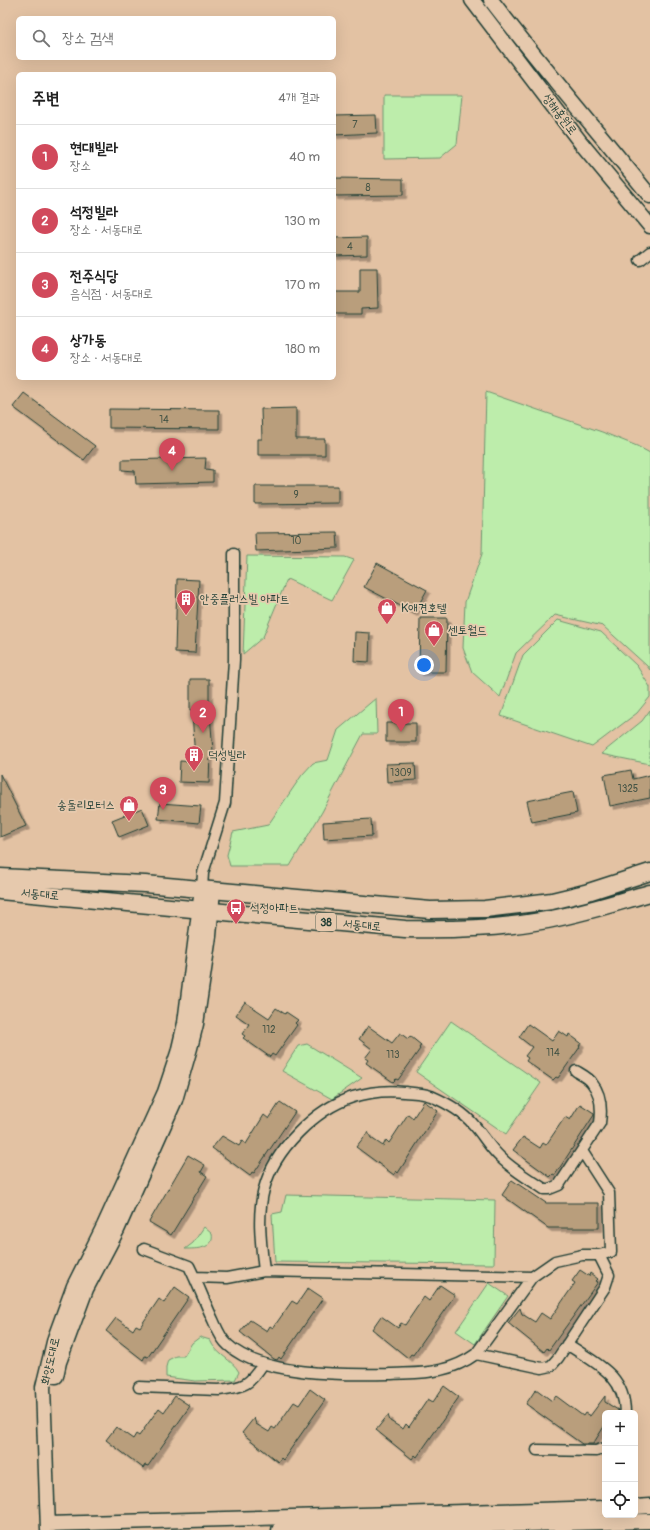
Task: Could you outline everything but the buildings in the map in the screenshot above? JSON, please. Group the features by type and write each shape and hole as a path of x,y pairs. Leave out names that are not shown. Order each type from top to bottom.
{"main road":[{"name":"서동대로","path":"0,877 146,884 430,910 485,909 552,901 584,893 650,872"},
{"name":"서동대로","path":"0,891 397,928 446,930 500,927 541,921 578,913 650,893"}],"street":[{"name":"성해홍원로","path":"472,0 581,142 650,226"},
{"name":"성해홍원로","path":"491,0 533,55 594,126 650,196"},
{"path":"640,260 650,252"},
{"path":"208,890 203,873 225,803 234,660 234,554"},
{"name":"화양도대로","path":"52,1527 53,1389 59,1362 86,1289 165,1092 178,1054 206,909 208,890"},
{"path":"264,1271 261,1243 261,1209 264,1189 270,1171 297,1134 331,1107 353,1097 382,1092 398,1091 429,1095 463,1114 511,1168 544,1189 550,1189 559,1185 600,1123 600,1099 592,1082 576,1071"},
{"path":"144,1249 189,1266 220,1334 227,1344 237,1352 264,1364 298,1371 361,1374 440,1371 464,1363 476,1354 532,1277 555,1261 582,1255 599,1255 611,1252 609,1193 582,1151"},
{"path":"476,1354 542,1368 551,1366 558,1358 605,1287 609,1275 599,1255"},
{"path":"194,1277 227,1278 264,1271 532,1277"},
{"path":"567,1344 602,1367 614,1378 622,1391 625,1410"},
{"path":"139,1387 219,1390 232,1389 241,1387 249,1382 264,1364"},
{"path":"537,1450 596,1451 602,1449"},
{"path":"638,1507 650,1506"},
{"path":"52,1527 602,1508"},
{"path":"279,1530 533,1522 650,1521"}],"green space":[{"path":"384,95 462,95 457,144 440,158 384,159"},
{"path":"486,392 602,432 637,446 650,453 650,670 603,626 555,615 516,653 500,697 472,672 463,648 465,602 482,554"},
{"path":"247,556 345,557 354,560 332,600 287,579 263,637 243,654"},
{"path":"558,620 601,632 637,666 650,687 650,697 637,713 592,747 501,716 523,655"},
{"path":"376,698 377,734 363,734 322,812 290,866 230,866 227,855 233,832 268,825 302,775 313,763 328,760 338,730"},
{"path":"650,710 650,764 601,754 642,721"},
{"path":"451,1021 541,1083 506,1134 416,1072"},
{"path":"307,1044 362,1078 332,1099 282,1071 298,1046"},
{"path":"286,1195 495,1200 494,1264 275,1262 272,1214 282,1212"},
{"path":"204,1227 212,1234 211,1243 204,1247 185,1249 193,1243"},
{"path":"489,1283 508,1296 475,1344 456,1331"},
{"path":"200,1337 210,1340 216,1350 236,1368 239,1372 235,1380 195,1381 166,1377 168,1360 176,1356 184,1356 192,1343"}],"place":[{"name":"상가동","path":"172,471"},
{"name":"안중플러스빌 아파트","path":"186,616"},
{"name":"K애견호텔","path":"387,625"},
{"name":"센토월드","path":"434,647"},
{"name":"현대빌라","path":"401,732"},
{"name":"석정빌라","path":"203,733"},
{"name":"덕성빌라","path":"194,772"},
{"name":"전주식당","path":"163,810"},
{"name":"송둘리모터스","path":"129,822"},
{"name":"석정아파트","path":"236,925"}]}
